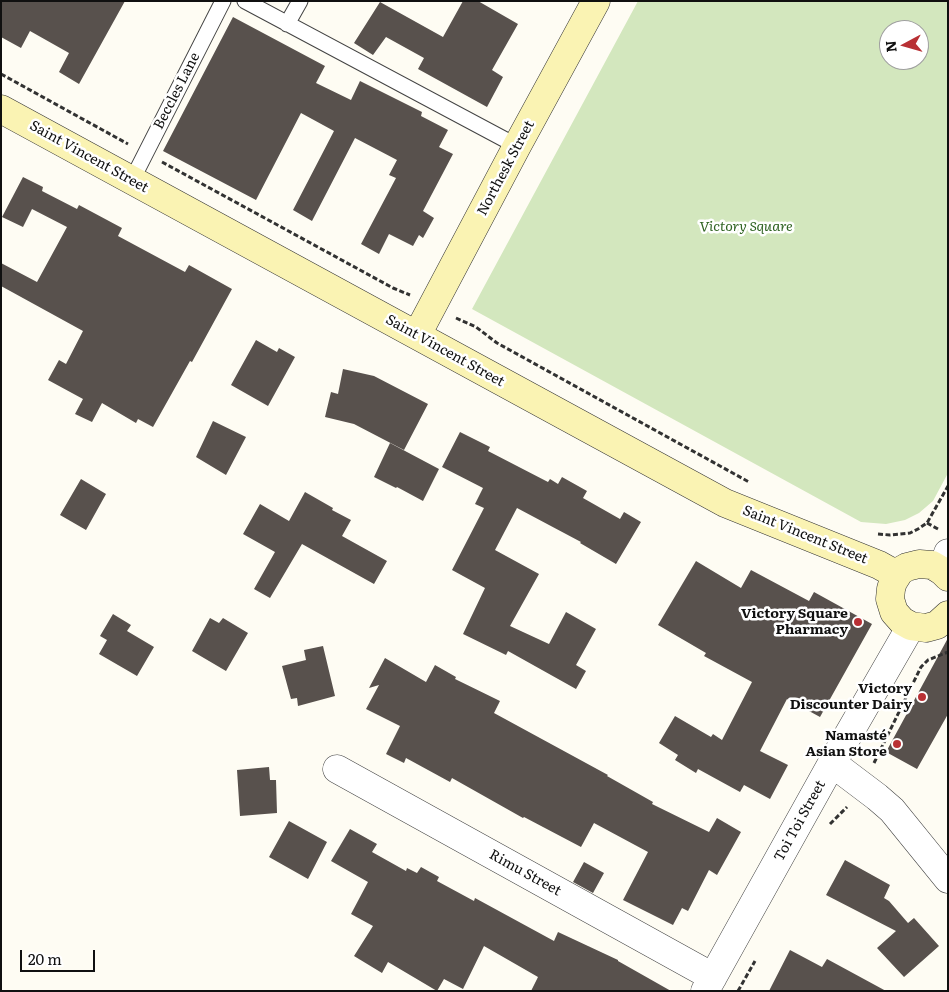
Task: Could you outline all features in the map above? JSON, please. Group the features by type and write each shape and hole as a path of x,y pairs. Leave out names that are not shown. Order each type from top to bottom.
{"street":[{"name":"Northesk Street","path":"418,336 517,146 596,1"},
{"name":"Saint Vincent Street","path":"1,109 725,503 879,565 897,575"},
{"path":"946,567 919,564 907,567 900,571 893,582 890,599 894,612 902,621 911,626 926,628 937,625 947,616"},
{"name":"Toi Toi Street","path":"709,984 911,626"},
{"path":"832,763 878,797 892,810 948,879"},
{"name":"Rimu Street","path":"337,769 709,984"}],"lane":[{"name":"Beccles Lane","path":"132,180 223,1"},
{"path":"245,1 517,146"},
{"path":"287,24 300,1"}],"path":[{"path":"871,532 890,535 910,533 918,529 927,523 948,486"},
{"path":"927,523 932,525"},
{"path":"872,766 921,667 928,660 948,652"}],"green space":[{"name":"Victory Square","path":"638,1 948,1 948,473 933,501 919,513 905,520 886,524 861,522 472,309"}],"building":[{"path":"1,1 125,1 79,84 59,72 69,53 30,31 21,48 1,37"},
{"path":"463,1 478,1 518,24 492,70 503,77 487,107 418,69 424,58 386,37 373,55 354,43 380,2 443,37"},
{"path":"233,17 325,66 316,83 351,100 360,81 422,112 421,116 448,130 439,147 453,154 423,211 434,218 423,238 419,235 413,246 389,234 379,254 361,244 396,178 389,175 397,160 355,138 312,221 293,210 334,131 301,113 256,200 163,151"},
{"path":"23,177 43,187 42,191 77,209 79,205 122,228 118,236 185,272 189,265 232,289 192,362 190,361 153,427 138,419 136,423 102,403 92,422 75,414 83,399 48,380 59,360 66,364 83,331 1,286 1,263 37,282 67,227 32,209 23,227 2,217"},
{"path":"256,340 277,352 279,348 295,357 268,406 231,385"},
{"path":"343,369 374,376 428,404 404,450 354,424 325,417 331,392 338,394"},
{"path":"213,421 246,437 226,475 196,457"},
{"path":"460,432 490,447 488,451 548,482 550,479 558,484 562,477 587,491 583,498 620,519 624,512 641,522 616,564 581,542 517,508 495,550 539,574 510,626 549,644 566,612 596,629 576,665 586,671 576,689 508,651 506,655 463,634 485,588 452,570 484,508 475,504 483,488 442,467"},
{"path":"390,443 439,469 423,501 374,477"},
{"path":"81,479 106,494 86,530 60,515"},
{"path":"305,492 351,520 342,536 387,561 374,584 302,544 270,598 254,589 275,552 243,534 260,504 289,521"},
{"path":"696,561 741,588 751,570 809,601 814,592 872,624 820,717 787,699 760,751 788,765 770,799 744,785 740,792 698,769 696,773 675,760 678,755 659,743 675,716 711,737 713,734 722,740 752,682 704,656 706,653 658,625"},
{"path":"113,614 131,625 127,631 154,647 137,676 99,654 107,640 100,636"},
{"path":"210,618 219,623 223,618 248,633 226,671 192,651"},
{"path":"948,638 948,714 917,769 886,752"},
{"path":"323,646 335,696 298,706 297,698 291,699 282,666 306,660 304,650"},
{"path":"385,658 426,682 435,665 456,677 455,679 500,701 494,713 608,775 653,802 652,804 709,832 717,818 741,832 717,875 709,870 688,911 682,908 673,925 623,900 648,852 594,823 581,847 523,818 452,778 450,782 406,758 404,763 386,754 400,726 366,709 379,685 369,688"},
{"path":"269,767 270,780 276,780 277,813 240,816 237,770"},
{"path":"289,821 327,842 308,879 269,857"},
{"path":"350,829 377,844 372,852 406,871 407,868 417,873 421,867 439,877 437,881 474,901 475,898 554,941 558,932 618,960 671,991 531,991 538,977 484,946 463,989 444,979 437,991 388,962 382,973 354,956 373,926 351,914 368,882 331,861"},
{"path":"845,860 890,885 884,898 889,901 908,923 914,918 939,946 904,977 877,948 896,931 826,895"},
{"path":"584,862 604,873 593,893 573,882"},
{"path":"790,950 822,967 827,959 886,991 769,991"}],"place":[{"name":"Victory Square Pharmacy","path":"858,622"},
{"name":"Victory Discounter Dairy","path":"922,697"},
{"name":"Namasté Asian Store","path":"897,744"}]}
